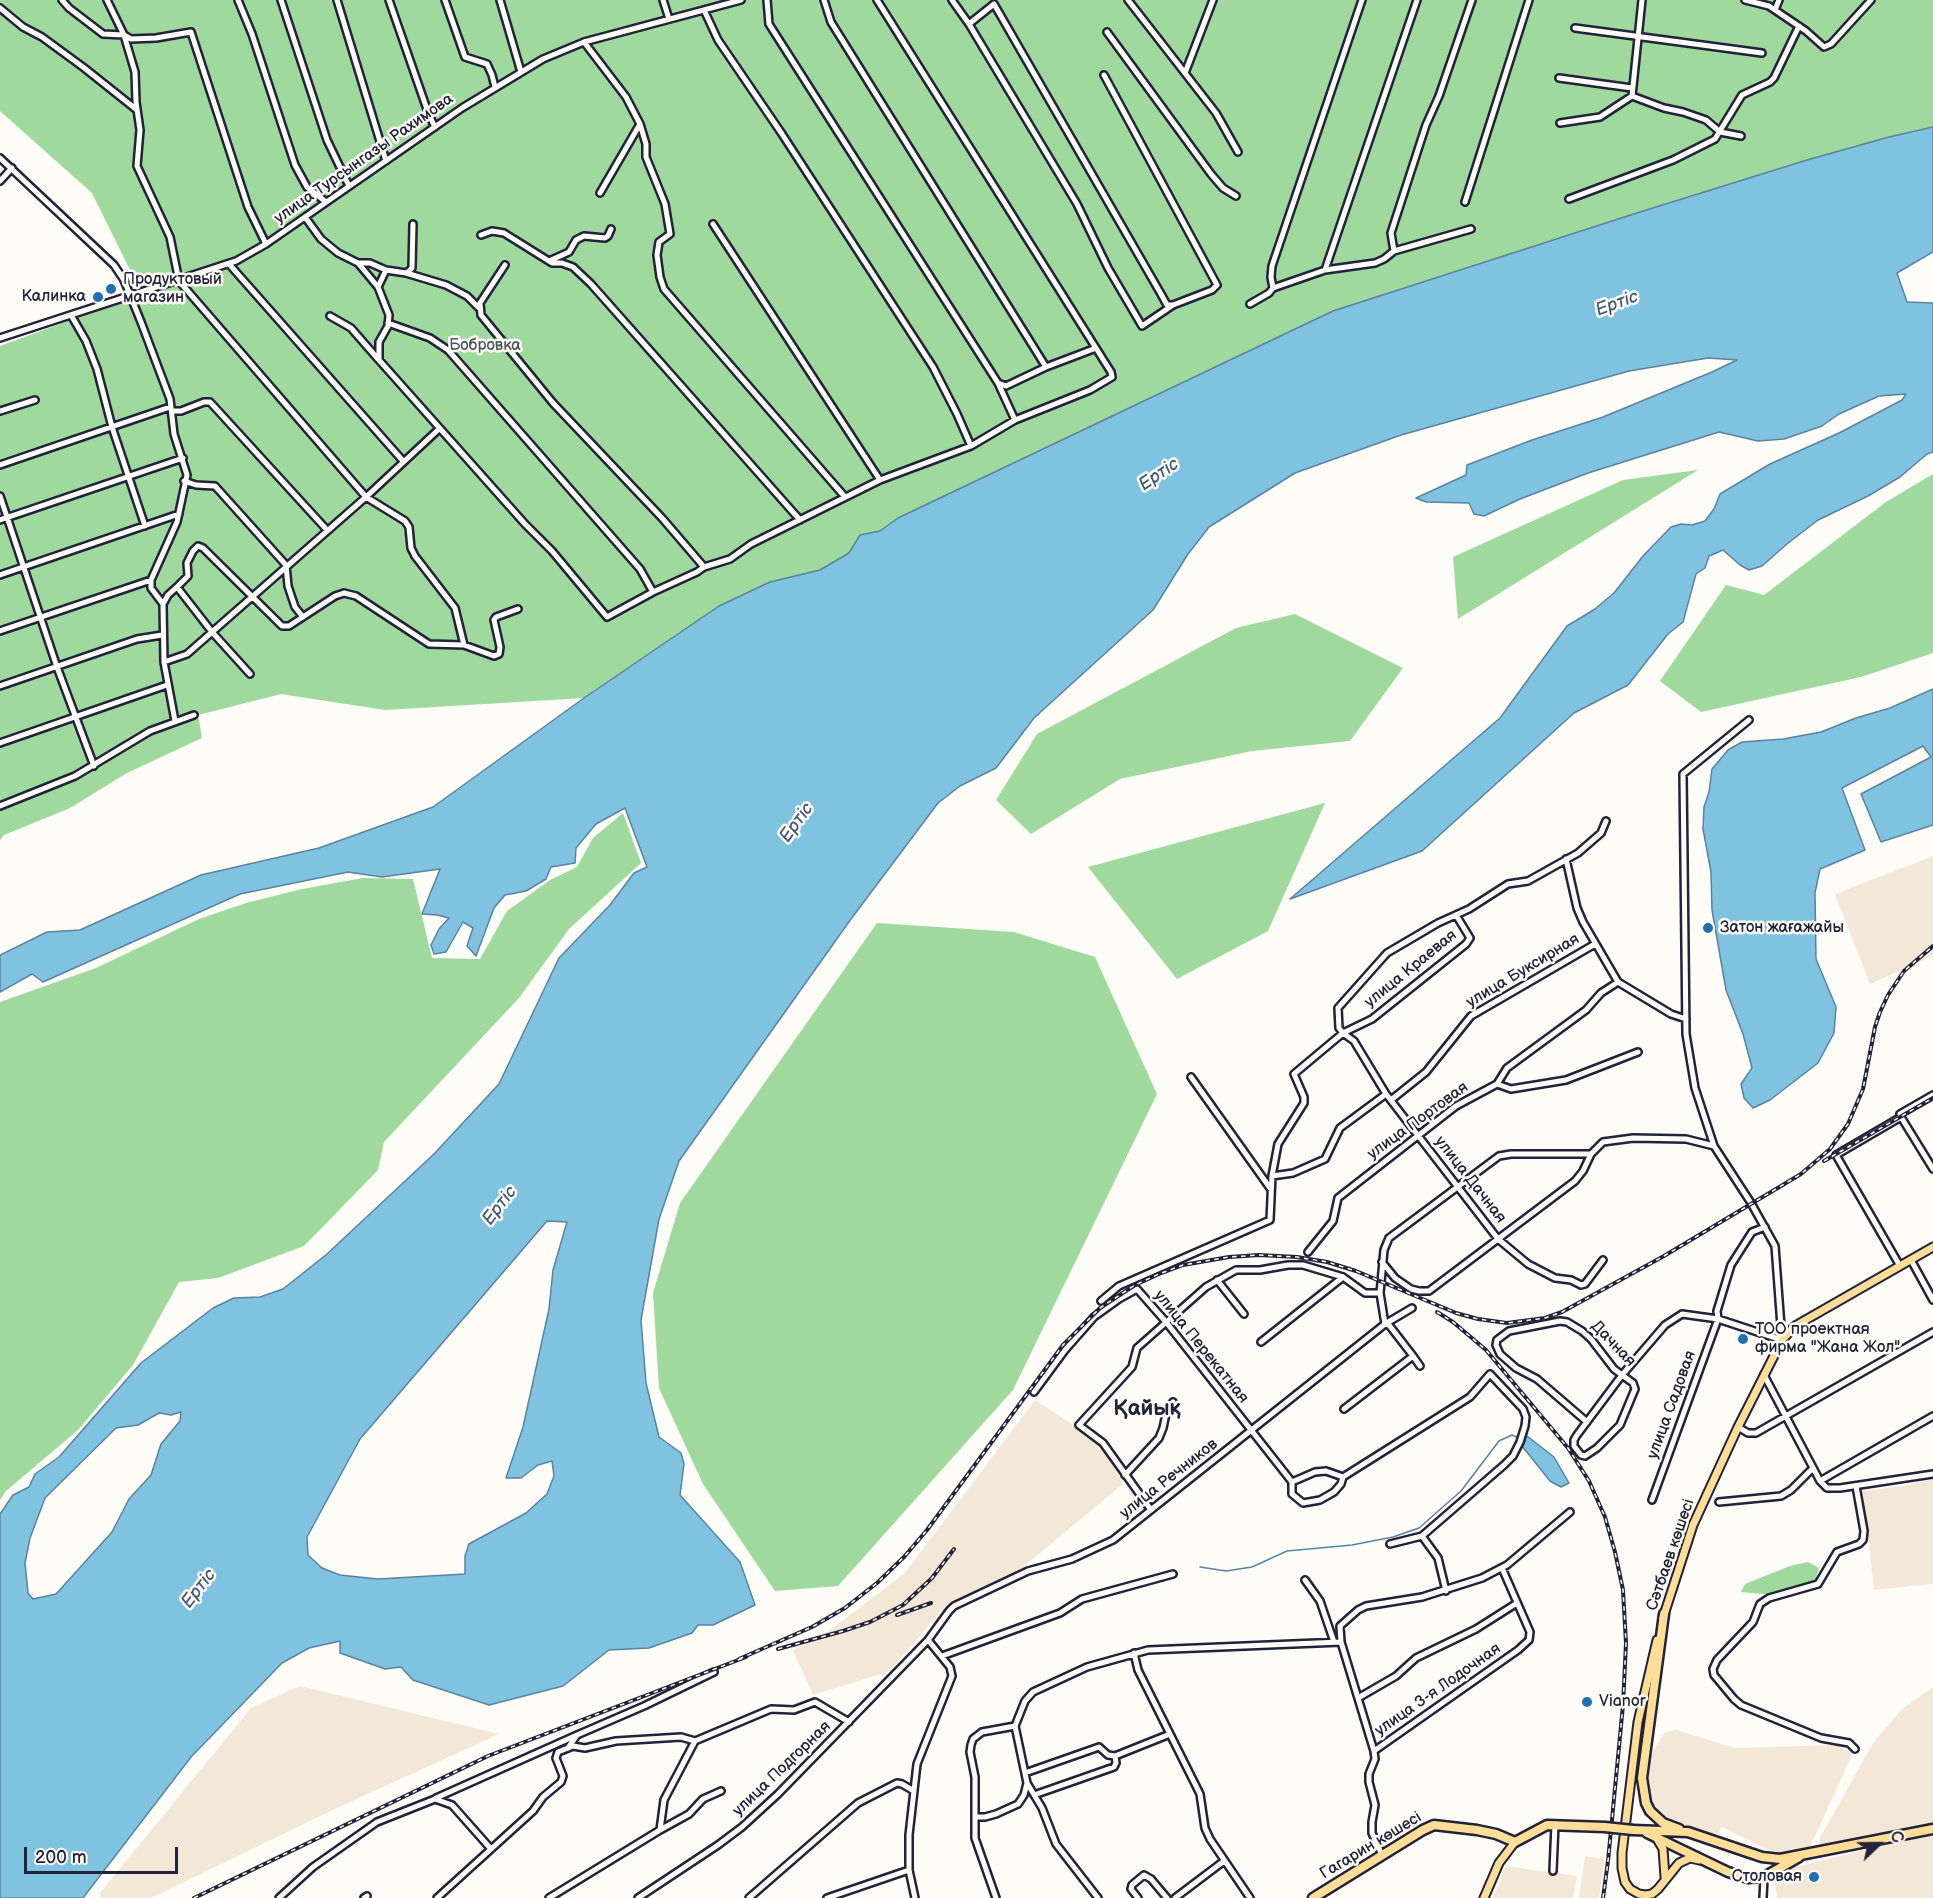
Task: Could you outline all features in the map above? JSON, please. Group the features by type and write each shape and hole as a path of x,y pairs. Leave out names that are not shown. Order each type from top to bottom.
{"highway":[{"path":"1664,1614 1642,1778 1646,1803 1650,1811 1663,1822 1762,1857 1780,1859 1933,1829"},
{"path":"1515,1842 1548,1825 1555,1824 1638,1831 1688,1832"},
{"name":"Гагарин көшесі","path":"1314,1898 1422,1830 1434,1825 1477,1830 1496,1834 1515,1842"},
{"path":"1638,1831 1748,1878 1764,1877 1802,1855"},
{"path":"1681,1851 1678,1839 1681,1834 1688,1832"},
{"path":"1762,1857 1768,1868 1764,1877"}],"main road":[{"name":"Сәтбаев көшесі","path":"1702,1860 1690,1858 1678,1863 1652,1894 1639,1894 1630,1888 1625,1881 1622,1868 1638,1722 1646,1682 1664,1614 1693,1525 1782,1340 1795,1326 1933,1247"},
{"path":"1656,1837 1663,1849 1666,1864 1665,1879"},
{"path":"1484,1898 1498,1863 1515,1842"}],"street":[{"path":"62,0 103,34 124,35 131,39 156,38 191,32 248,207 266,243"},
{"path":"107,0 124,35 135,72 140,130 137,166 170,237 179,281 366,497 400,517 409,527 411,548 455,608 465,645"},
{"path":"238,0 252,34 295,165 307,187 326,202"},
{"path":"281,0 327,140 349,186"},
{"path":"337,0 386,161"},
{"path":"389,0 435,128"},
{"path":"445,0 465,57 487,64 495,87"},
{"path":"500,0 520,72"},
{"path":"663,0 669,19"},
{"name":"улица Турсынгазы Рахимова","path":"0,338 229,264 266,243 495,87 543,59 584,42 704,9 715,3 741,0"},
{"path":"767,0 769,24 998,383 1015,420"},
{"path":"824,0 831,22 1046,367"},
{"path":"330,316 351,328 439,429 552,551 608,617 704,567 730,559 751,544 880,480 971,446 1015,420 1090,390 1112,376 877,0"},
{"path":"952,0 969,24 1077,204 1108,268 1142,326 1173,305 1212,290 1217,285 1104,75"},
{"path":"1128,0 1216,113 1238,152"},
{"path":"1185,73 1213,0"},
{"path":"1273,288 1272,266 1362,0"},
{"path":"1325,270 1417,0"},
{"path":"1394,251 1390,240 1394,222 1472,0"},
{"path":"1465,202 1529,0"},
{"path":"1632,96 1642,0"},
{"path":"1745,0 1769,6 1799,26 1824,47 1831,44 1872,0"},
{"path":"1775,10 1779,0"},
{"path":"969,24 994,4 1167,305 1173,305"},
{"path":"0,9 75,61 137,110"},
{"path":"704,9 718,40 782,134 933,367 971,446"},
{"path":"1569,199 1673,160 1714,139 1742,95 1774,78 1799,26"},
{"path":"1575,28 1762,53"},
{"path":"1107,32 1216,181 1236,196"},
{"path":"584,42 626,97 640,124 646,144 646,157 664,204 670,234 659,242 657,255 664,289 845,497"},
{"path":"1559,78 1632,88"},
{"path":"1632,96 1706,120 1720,132 1741,136"},
{"path":"1560,123 1600,117 1632,96"},
{"path":"600,193 640,124"},
{"path":"0,158 114,265 124,280 153,353 171,409 174,434 187,475 179,514 151,580 151,588 163,604"},
{"path":"0,181 12,168"},
{"path":"305,217 321,239 358,263 378,287 389,315 388,323 379,342 379,360"},
{"path":"406,273 412,268 413,224"},
{"path":"713,224 880,480"},
{"path":"611,229 605,238 584,236 576,240 569,252 569,260 573,267 591,284 800,520"},
{"path":"1250,304 1269,293 1273,288 1325,270 1375,263 1394,251 1471,229"},
{"path":"481,235 492,231 504,233 549,261 573,267"},
{"path":"549,261 569,252"},
{"path":"358,263 370,263 386,270 406,273 446,285 467,296 479,308 481,315 553,403 662,518 704,567"},
{"path":"229,264 403,461"},
{"path":"479,308 504,265"},
{"path":"378,287 386,270"},
{"path":"71,315 86,341 97,369 112,427 145,526"},
{"path":"388,323 430,338 448,350 640,569 653,592"},
{"path":"998,383 1006,386 1046,367 1096,348"},
{"path":"0,411 35,400"},
{"path":"0,465 171,409 182,411 204,402 210,402 327,530"},
{"path":"164,662 187,654 366,497 439,429"},
{"path":"0,520 183,458"},
{"path":"184,482 215,486 286,565 288,586 295,607 303,617"},
{"path":"0,496 57,667 94,766"},
{"path":"0,575 179,514"},
{"path":"175,721 164,662 163,604 168,595 188,576 188,563 198,546 203,548 282,626 289,626 335,596 344,593 356,596 429,644 465,645 494,656 499,654 500,647 494,620 501,614 518,609"},
{"path":"0,631 151,580"},
{"path":"177,587 212,632 250,674"},
{"path":"0,686 137,639 162,635"},
{"path":"0,743 167,685"},
{"path":"0,806 75,776 142,735 194,715"},
{"path":"1587,1422 1622,1375 1665,1325 1682,1314 1718,1319 1782,1340 1775,1246 1714,1146 1695,1088 1686,1034 1683,774 1749,720"},
{"name":"улица Краевая","path":"1342,1033 1339,1028 1338,1008 1387,953 1469,909 1508,884 1527,881 1578,853 1601,833 1606,821"},
{"name":"улица Буксирная","path":"1566,860 1577,908 1618,982 1671,1014 1686,1019"},
{"name":"улица Краевая","path":"1101,1301 1119,1286 1270,1220 1270,1188 1278,1144 1304,1103 1294,1074 1342,1033 1372,1019 1466,944 1470,938 1456,915"},
{"name":"улица Буксирная","path":"1391,1100 1426,1072 1471,1016 1595,944"},
{"name":"улица Портовая","path":"1308,1252 1333,1221 1338,1198 1456,1106 1497,1084 1507,1068 1586,1010 1601,993 1618,982"},
{"name":"улица Дачная","path":"1342,1033 1354,1041 1386,1094 1498,1239 1528,1264 1555,1278 1571,1280 1581,1285 1585,1284 1603,1260"},
{"path":"1497,1084 1510,1089 1566,1080 1638,1052"},
{"path":"1191,1077 1270,1188"},
{"path":"1272,1176 1293,1173 1325,1159 1340,1128 1386,1094"},
{"path":"1900,1266 1836,1155 1901,1117 1900,1114 1933,1095"},
{"path":"1901,1117 1933,1169"},
{"path":"1383,1262 1395,1278 1411,1289 1429,1291 1575,1181 1591,1154 1604,1142 1633,1138 1686,1139 1714,1146"},
{"path":"1420,1366 1389,1325 1385,1324 1380,1293 1385,1244 1389,1238 1499,1156 1591,1154"},
{"name":"улица Садовая","path":"1652,1500 1718,1319 1717,1311 1731,1265 1752,1232 1765,1227"},
{"path":"1911,1260 1933,1300"},
{"path":"1151,1510 1103,1443 1079,1425 1132,1367 1137,1348 1217,1280 1236,1270 1260,1270 1288,1264 1320,1269 1343,1277 1365,1293 1380,1293"},
{"path":"1261,1342 1343,1277"},
{"path":"1217,1280 1244,1314"},
{"name":"улица Перекатная","path":"1034,1392 1065,1350 1094,1317 1137,1289 1166,1322 1292,1482 1291,1489 1296,1499 1303,1503 1310,1502 1334,1492 1341,1484 1343,1477"},
{"name":"улица Речников","path":"928,1640 954,1606 1028,1571 1072,1559 1113,1540 1385,1324 1412,1308"},
{"name":"Дачная","path":"1560,1321 1582,1330 1614,1369 1633,1383 1635,1389 1620,1425 1597,1448 1585,1456 1577,1451 1574,1440 1587,1422 1537,1378 1516,1368 1500,1354 1496,1345 1497,1340 1509,1330 1560,1321"},
{"path":"1738,1428 1748,1433 1756,1433 1933,1332"},
{"path":"1344,1409 1413,1356"},
{"path":"1292,1482 1315,1472 1335,1472 1343,1477 1470,1397 1490,1374 1523,1409 1526,1417 1520,1442 1513,1456 1422,1536 1390,1544"},
{"path":"1764,1375 1820,1481 1827,1488 1856,1486 1933,1474"},
{"path":"1125,1475 1159,1438 1167,1409 1173,1402"},
{"path":"1820,1481 1933,1416"},
{"path":"1719,1502 1780,1496 1791,1490 1813,1468"},
{"path":"1855,1749 1849,1743 1821,1738 1741,1705 1714,1675 1713,1669 1717,1660 1753,1622 1760,1604 1769,1598 1818,1584 1837,1552 1859,1544 1863,1540 1864,1531 1856,1486"},
{"path":"1098,1898 1056,1844 1027,1783 1015,1726 1025,1701 1033,1692 1087,1667 1148,1650 1337,1642 1340,1626 1358,1610 1366,1606 1446,1591 1482,1578 1502,1568 1539,1540 1540,1536 1570,1512"},
{"path":"1422,1536 1438,1557 1446,1591"},
{"name":"улица 3-я Лодочная","path":"1305,1580 1320,1601 1337,1642 1358,1698 1374,1751 1529,1640 1530,1632 1502,1568"},
{"path":"942,1656 1060,1612 1090,1596 1173,1574"},
{"name":"улица 3-я Лодочная","path":"1358,1698 1396,1676 1416,1658 1476,1629 1517,1603"},
{"path":"915,1898 909,1870 909,1835 917,1764 952,1681 952,1672 928,1640"},
{"name":"улица Подгорная","path":"638,1898 742,1827 778,1794 928,1640"},
{"path":"1134,1653 1138,1670 1200,1794 1205,1828 1224,1861 1250,1898"},
{"path":"279,1898 313,1867 377,1822 435,1799 644,1706 714,1672"},
{"path":"438,1898 533,1811 547,1793 561,1782 563,1776 556,1754 568,1748 585,1748 616,1741 681,1737 695,1741 771,1709 794,1710 815,1702 849,1722"},
{"path":"996,1898 975,1838 975,1777 970,1752 973,1739 982,1732 1015,1726"},
{"path":"1025,1773 1099,1747 1108,1755 1115,1756 1170,1734"},
{"path":"568,1748 577,1735"},
{"path":"660,1830 664,1800 695,1741"},
{"path":"1374,1751 1375,1759 1369,1774 1375,1805 1372,1833 1382,1855"},
{"path":"1034,1795 1114,1767 1115,1756"},
{"path":"749,1898 858,1803 897,1783 914,1791"},
{"path":"975,1817 996,1814 1018,1804 1024,1795 1027,1783"},
{"path":"549,1898 689,1814 703,1799 721,1791"},
{"path":"435,1799 452,1804 491,1850"},
{"path":"1553,1871 1555,1824"},
{"path":"1175,1898 1224,1861"},
{"path":"827,1898 909,1870"},
{"path":"1138,1898 1131,1889 1132,1885 1144,1875 1151,1879 1167,1898"},
{"path":"1763,1898 1764,1877"}],"shaded area":[{"path":"1933,856 1933,956 1870,984 1835,894"},
{"path":"1035,1400 1105,1446 1123,1484 1017,1572 940,1612 890,1671 813,1695 793,1650 825,1634 905,1573"},
{"path":"1933,1479 1933,1584 1874,1590 1863,1491"},
{"path":"300,1686 499,1734 339,1807 151,1898 100,1898 101,1892 251,1708"},
{"path":"1933,1687 1933,1825 1820,1847 1820,1838 1873,1743 1901,1710"},
{"path":"1676,1730 1735,1748 1836,1745 1853,1753 1808,1851 1776,1854 1722,1827 1716,1837 1662,1818 1650,1801 1646,1778 1651,1755 1665,1732"},
{"path":"1933,1833 1933,1898 1777,1898 1775,1883 1780,1871"},
{"path":"1585,1856 1605,1859 1599,1898 1579,1898"},
{"path":"1506,1866 1577,1876 1573,1898 1493,1898"}],"green space":[{"name":"Бобровка","path":"0,0 1933,0 1933,127 1889,137 1009,467 898,518 880,531 860,535 849,553 820,570 770,582 719,606 584,698 385,710 281,694 198,715 202,738 127,773 70,808 4,835 0,840 0,346 142,294 92,193 0,111"},
{"path":"1698,470 1458,619 1453,557 1623,480"},
{"path":"1933,474 1933,653 1861,677 1701,712 1660,681 1726,585 1764,595 1886,502"},
{"path":"1295,614 1403,668 1350,741 1252,751 1120,779 1031,834 996,800 1037,734 1236,628"},
{"path":"1325,803 1268,931 1177,979 1088,867"},
{"path":"623,813 641,863 569,929 519,998 384,1142 378,1170 304,1246 218,1278 179,1282 133,1365 78,1430 6,1491 0,1500 0,1002 96,968 199,919 246,903 302,889 363,878 413,879 432,958 480,959 507,911 550,880 577,867 593,838"},
{"path":"877,923 1014,932 1095,957 1157,1094 1013,1390 838,1586 775,1591 703,1484 659,1388 653,1293 680,1203"},
{"path":"1808,1562 1819,1568 1814,1584 1775,1595 1741,1592 1745,1584 1790,1566"}],"water":[{"name":"Ертіс","path":"1933,127 1933,252 1897,273 1907,302 1933,303 1933,452 1927,454 1900,477 1868,496 1818,520 1762,566 1749,570 1723,550 1709,556 1705,568 1696,574 1683,622 1668,634 1628,685 1574,713 1422,851 1290,899 1500,718 1567,626 1595,609 1614,593 1643,556 1671,527 1705,521 1714,509 1720,494 1770,464 1839,433 1902,400 1906,394 1879,396 1839,414 1822,426 1784,439 1758,441 1719,432 1588,473 1520,499 1484,516 1474,514 1469,503 1426,502 1416,498 1466,475 1467,465 1532,440 1603,417 1737,360 1708,358 1629,371 1401,435 1295,473 1209,527 1188,554 1153,610 1034,718 996,768 960,786 938,803 851,919 679,1161 659,1219 641,1320 646,1383 659,1437 681,1453 684,1464 680,1495 740,1562 755,1605 713,1625 698,1625 692,1633 649,1648 609,1650 563,1686 489,1705 413,1680 401,1667 385,1669 340,1653 340,1641 309,1648 282,1663 191,1757 83,1898 0,1898 0,1514 13,1495 29,1487 35,1474 59,1457 141,1363 213,1308 234,1298 260,1297 283,1289 327,1254 434,1154 499,1084 559,958 610,905 634,873 647,867 625,808 596,824 576,848 575,863 551,867 546,879 526,891 505,895 494,908 476,956 467,946 473,928 463,922 446,952 434,954 431,945 439,929 449,918 422,914 440,869 382,877 348,872 240,894 43,982 32,974 0,992 0,955 47,932 80,930 201,875 319,848 433,807 584,698 719,606 770,582 820,570 849,553 860,535 880,531 898,518 1333,311 1640,212 1889,137","holes":["547,1221 567,1222 553,1270 549,1309 523,1427 506,1478 521,1478 538,1465 552,1461 554,1476 547,1494 526,1513 469,1544 465,1556 465,1574 378,1579 340,1575 322,1568 308,1555 307,1537 360,1439","181,1412 180,1421 161,1444 151,1475 129,1499 112,1532 56,1594 33,1599 28,1593 25,1563 30,1538 45,1498 116,1428 138,1425 159,1413 171,1415"]},
{"path":"1933,689 1933,825 1881,842 1861,794 1931,757 1923,746 1842,788 1865,850 1820,869 1815,893 1816,959 1836,1007 1834,1033 1818,1063 1770,1100 1753,1108 1744,1098 1741,1084 1752,1068 1743,1034 1726,990 1712,910 1711,872 1703,829 1704,807 1709,792 1712,769 1728,750 1742,742 1783,739 1821,732 1890,708"},
{"path":"1527,1436 1554,1457 1569,1483 1561,1487 1550,1481 1522,1446"}],"waterway":[{"path":"1200,1567 1226,1571 1252,1567 1287,1551 1352,1545 1393,1537 1419,1528 1461,1491 1499,1441 1512,1435 1526,1441"}],"railway":[{"path":"739,1659 812,1627 845,1608 877,1583 927,1530 1063,1345 1100,1308 1135,1285 1159,1274 1183,1265 1229,1257 1259,1255 1297,1257 1327,1262 1356,1271 1456,1313 1507,1323 1545,1318 1562,1312 1664,1256 1801,1174 1830,1149 1848,1124 1863,1089 1875,1027 1888,995 1904,971 1933,946"},
{"path":"1824,1161 1933,1098"},
{"path":"1437,1312 1453,1322 1486,1350 1568,1448 1589,1481 1605,1517 1615,1552 1623,1590 1626,1643 1623,1705 1603,1898"},
{"path":"778,1649 870,1622 903,1605 932,1578 954,1549"},
{"path":"897,1615 931,1603"},
{"path":"194,1898 488,1756 746,1657"}],"place":[{"name":"Продуктовый магазин","path":"111,289"},
{"name":"Калинка","path":"98,297"},
{"name":"Затон жағажайы","path":"1708,928"},
{"name":"ТОО проектная фирма \"Жана Жол\"","path":"1743,1339"},
{"name":"Vianor","path":"1587,1702"},
{"name":"Столовая","path":"1814,1877"}],"district":[{"name":"Қайық","path":"1147,1409"}]}
